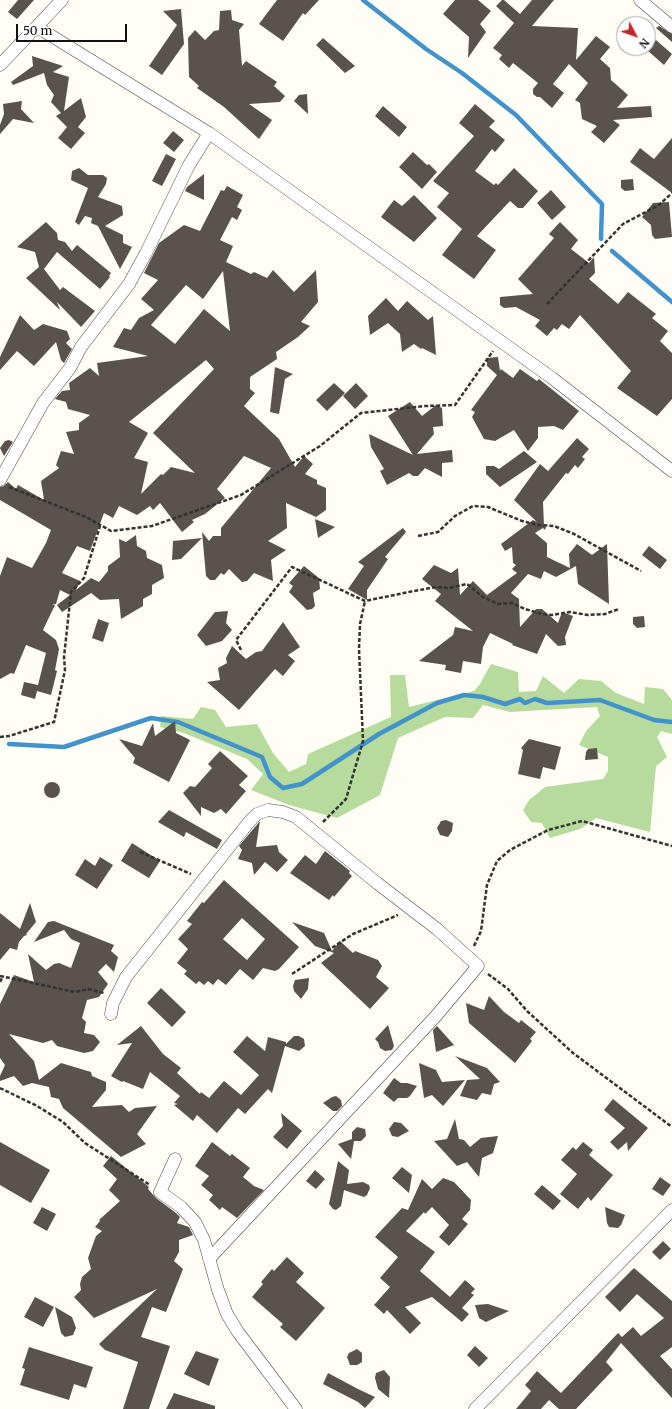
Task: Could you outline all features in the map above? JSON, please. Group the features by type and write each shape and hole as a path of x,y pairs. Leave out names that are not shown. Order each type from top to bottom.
{"street":[{"path":"0,65 37,28 62,0"},
{"path":"640,0 672,26"},
{"path":"37,28 209,133 552,378 672,471"},
{"path":"4,483 43,403 70,368 81,347 129,284 189,165 209,133"},
{"path":"111,1014 115,998 126,977 205,880 249,822 257,814 268,810 283,812 296,817 437,929 478,966 436,1016 209,1259"},
{"path":"175,1159 160,1192 182,1207 195,1222 227,1314 238,1332 296,1409"},
{"path":"475,1409 672,1210"}],"path":[{"path":"547,304 623,224 659,205 672,193"},
{"path":"4,483 86,517 111,532 152,526 241,495 320,446 361,413 425,406 455,405 501,341"},
{"path":"418,536 438,532 455,516 473,506 488,507 522,521 538,525 554,526 574,534 641,571"},
{"path":"0,737 9,736 54,722 65,670 64,657 71,592 84,578 100,526"},
{"path":"241,650 236,640 292,566 365,601 436,587 449,588 467,584 483,597 498,604 512,602 525,609 542,614 552,615 570,612 588,615 605,614 619,609"},
{"path":"314,831 346,799 363,741 359,649 360,624 365,601"},
{"path":"469,958 481,931 487,885 497,861 510,850 548,830 582,821 672,846"},
{"path":"140,852 205,880"},
{"path":"292,974 353,934 411,909"},
{"path":"478,966 508,989 527,1011 573,1053 672,1127"},
{"path":"0,982 2,976 75,992 88,989 115,998"},
{"path":"0,1088 37,1106 62,1122 85,1143 160,1192"}],"green space":[{"path":"491,664 518,672 519,692 536,691 543,676 564,693 579,679 601,681 616,693 644,704 645,687 663,689 672,700 672,734 661,731 657,737 667,757 656,766 650,832 596,818 580,829 550,838 542,823 531,822 523,810 529,800 545,787 603,779 608,771 608,757 579,745 586,731 600,716 597,707 510,712 483,705 473,718 445,717 398,738 380,795 337,818 289,805 251,790 263,774 247,759 184,733 160,727 161,716 193,719 201,707 215,710 226,727 257,724 273,753 289,772 306,764 308,754 391,717 390,675 405,675 409,707 474,691 480,684"}],"building":[{"path":"18,0 34,0 17,19 8,12"},
{"path":"277,0 319,0 305,15 303,13 283,41 259,24"},
{"path":"455,0 478,0 491,11 480,24 486,32 468,58 469,37 443,14"},
{"path":"504,0 520,14 532,0 554,0 532,26 578,28 576,60 596,36 610,47 600,59 610,68 611,80 628,95 617,108 651,106 652,117 613,120 620,125 604,143 591,132 597,126 582,119 580,103 575,100 588,83 569,64 553,84 564,93 552,108 540,97 533,94 533,89 538,83 513,63 509,68 499,59 502,55 493,48 514,23 496,6"},
{"path":"181,9 184,44 162,75 149,66 177,25 163,11"},
{"path":"231,10 232,20 244,24 239,30 242,66 246,61 277,82 274,86 285,96 280,102 249,104 272,120 259,139 224,107 197,88 199,86 189,77 188,38 195,30 205,40 214,31 219,30 220,11"},
{"path":"659,26 672,34 672,42 656,28"},
{"path":"323,38 355,66 345,73 316,45"},
{"path":"656,40 672,54 664,65 654,56 656,56"},
{"path":"32,56 63,66 53,72 69,77 64,111 81,98 86,117 78,127 85,133 71,149 58,138 67,127 56,116 61,113 51,102 54,95 47,85 44,73 13,85 11,82 33,66"},
{"path":"307,94 308,114 294,101 299,95"},
{"path":"22,101 21,109 34,123 13,119 0,134 0,125 4,114 3,104"},
{"path":"475,104 495,121 489,127 505,140 495,152 492,149 475,171 494,185 496,183 498,185 514,168 538,191 523,208 518,208 510,201 477,236 496,250 474,279 442,255 462,229 437,207 449,193 433,181 474,136 459,123"},
{"path":"383,106 407,127 399,137 375,116"},
{"path":"173,131 184,140 174,152 163,143"},
{"path":"672,138 672,193 630,162 640,148 654,159"},
{"path":"413,152 437,172 422,189 399,167"},
{"path":"166,154 176,159 162,186 152,181"},
{"path":"79,168 88,175 103,175 107,178 106,184 98,197 122,206 123,215 105,226 123,235 123,243 132,247 120,269 98,226 91,223 92,218 85,216 79,225 75,222 88,188 71,180 72,171"},
{"path":"204,174 204,200 185,191 187,187"},
{"path":"633,179 634,190 625,191 621,188 621,180"},
{"path":"227,186 243,195 237,207 242,210 237,220 232,217 220,240 233,246 226,262 251,274 254,272 267,278 273,270 294,292 316,270 318,302 301,322 310,326 298,337 276,352 277,359 250,377 250,389 255,393 244,406 279,439 295,467 304,456 313,464 305,474 317,480 317,484 326,488 326,510 316,517 286,503 287,528 268,541 286,550 271,560 273,581 254,573 247,581 242,582 229,569 224,575 221,573 215,580 210,580 206,576 202,532 209,541 213,536 221,536 221,528 271,468 244,456 217,489 225,498 205,514 192,520 194,522 182,532 160,503 153,510 150,506 137,515 119,506 113,518 104,513 90,551 77,546 62,573 80,581 76,590 91,578 99,582 108,571 108,566 120,557 119,539 126,542 136,535 137,546 146,551 147,558 162,565 164,578 152,585 152,594 143,599 143,606 121,619 119,599 100,600 91,593 62,612 57,605 70,595 60,590 56,604 52,604 55,605 43,630 56,640 59,649 55,670 57,671 51,695 37,691 35,699 21,695 24,682 38,685 46,653 26,645 14,674 11,673 0,679 0,576 7,557 32,568 46,543 51,530 0,500 0,487 4,486 8,482 16,489 18,485 44,500 41,481 59,468 56,465 61,451 74,454 66,432 79,430 79,423 90,415 68,409 66,402 55,399 62,391 70,390 69,383 90,368 99,376 97,363 148,356 113,347 124,328 131,330 139,318 154,310 141,299 158,280 144,273 159,243 184,225 200,231 221,190 224,191","holes":["223,271 230,331 204,309 175,344 151,325 186,285 203,299","206,360 214,369 153,433 195,473 171,467 163,475 161,474 141,494 148,462 134,458 148,433 129,422"]},
{"path":"551,190 566,207 552,220 537,203"},
{"path":"414,195 437,218 414,242 381,217 394,200 402,206"},
{"path":"669,202 672,237 655,239 652,235 651,225 642,217 653,203"},
{"path":"46,222 57,233 58,240 65,242 72,251 77,245 111,273 109,276 110,277 100,289 57,252 44,269 60,290 63,287 95,311 81,327 57,302 60,310 26,278 39,267 35,252 17,247"},
{"path":"560,222 578,240 571,249 589,263 594,257 595,273 589,279 618,304 628,292 656,314 652,318 668,331 660,341 672,353 672,399 657,416 617,388 631,371 580,315 569,329 562,324 557,330 554,328 547,336 535,326 540,320 516,307 504,308 500,305 500,297 533,294 518,279 554,238 549,234"},
{"path":"386,298 398,311 407,301 428,320 433,316 436,355 422,348 421,349 414,344 402,352 400,334 388,323 370,335 368,316"},
{"path":"20,315 34,330 43,324 67,331 70,339 66,343 72,349 64,363 61,360 56,342 34,366 17,351 0,370 0,357"},
{"path":"498,357 500,371 501,369 513,378 520,369 537,381 539,379 579,411 563,430 554,426 538,427 538,438 528,451 514,430 495,441 484,439 472,417 475,412 471,410 497,375 487,366 487,358"},
{"path":"275,367 293,374 285,379 279,414 270,412"},
{"path":"334,383 345,393 327,411 316,400"},
{"path":"356,383 368,396 355,409 343,396"},
{"path":"410,402 422,416 436,405 442,408 443,426 433,427 434,434 417,454 452,450 453,462 442,463 442,477 425,468 418,476 413,476 409,473 387,485 380,471 384,469 371,447 369,434 413,455 388,416"},
{"path":"577,438 589,449 582,457 585,459 578,468 575,465 568,474 566,473 543,502 544,526 546,527 545,530 543,528 535,533 547,543 547,557 570,568 569,554 577,544 592,555 607,544 609,604 578,584 576,566 556,577 544,571 541,579 528,574 511,593 519,599 520,627 536,609 542,609 558,623 562,612 573,616 565,637 566,645 558,646 546,634 537,654 512,645 513,644 490,633 483,647 481,664 463,661 461,673 445,670 446,665 419,661 453,635 455,627 473,631 435,601 441,594 422,579 434,565 451,573 458,568 460,595 473,581 487,595 517,573 512,569 516,565 513,563 512,547 505,551 501,544 533,520 537,522 514,500 540,464 548,471"},
{"path":"9,440 13,442 4,456 0,448 5,441"},
{"path":"524,451 537,462 500,487 486,474 486,466 494,466 499,469"},
{"path":"315,519 335,527 318,538"},
{"path":"403,528 406,532 385,557 388,559 367,590 367,600 348,589 364,566 358,562"},
{"path":"202,538 181,559 172,560 173,541"},
{"path":"649,546 667,560 660,569 642,555"},
{"path":"304,566 319,578 320,589 313,593 315,606 312,609 307,610 289,592 293,586 289,583"},
{"path":"228,611 226,623 232,630 222,641 206,646 197,635 215,612"},
{"path":"644,616 645,627 637,628 633,624 633,617"},
{"path":"98,619 109,623 103,642 92,638"},
{"path":"283,622 300,647 288,655 295,661 283,676 275,669 239,710 207,682 220,680 218,668 227,663 226,658 232,646 246,659 256,652 262,651"},
{"path":"175,721 176,733 190,740 169,782 133,763 135,758 119,739 142,746 153,723 155,736"},
{"path":"529,739 561,747 555,770 543,767 540,779 518,774 523,750 521,748"},
{"path":"597,748 598,759 585,760 588,749"},
{"path":"220,751 248,776 239,785 246,791 226,814 221,809 214,813 201,807 201,816 183,793 190,786 195,787 212,768 208,764"},
{"path":"52,782 59,787 60,790 55,797 52,798 45,793 44,790 49,783"},
{"path":"169,810 222,840 217,849 186,832 184,837 158,822"},
{"path":"446,820 453,823 452,831 448,837 440,835 437,828 441,821"},
{"path":"260,821 256,847 277,845 279,852 288,860 277,872 265,862 254,875 252,863 238,859 242,850 239,846"},
{"path":"132,843 160,861 149,878 121,861"},
{"path":"325,851 350,871 349,873 352,876 334,897 333,895 329,900 290,873 305,855 316,864"},
{"path":"100,857 113,865 97,889 75,875 85,859 95,866"},
{"path":"224,880 299,947 279,969 275,971 263,968 253,980 240,969 226,985 218,979 213,985 208,981 204,985 199,981 196,984 184,974 187,971 177,963 188,949 178,939 192,924 187,921 202,902 204,903","holes":["242,918 265,939 247,960 223,939"]},
{"path":"30,903 36,922 26,934 27,935 24,936 19,942 17,950 10,948 0,960 0,913 20,929"},
{"path":"54,921 114,945 111,951 118,957 114,972 106,964 98,972 108,984 99,997 87,1000 82,1018 86,1022 84,1033 94,1035 100,1042 93,1051 84,1053 57,1046 52,1040 43,1043 9,1034 34,1061 39,1080 61,1063 91,1072 92,1076 106,1082 106,1090 92,1107 122,1105 129,1112 135,1108 157,1106 137,1134 146,1144 121,1157 63,1108 59,1099 51,1097 49,1087 32,1083 23,1086 14,1076 0,1081 0,1076 5,1065 0,1058 0,1004 14,975 34,982 28,954 46,970 54,964 59,963 71,968 80,943 71,939 64,930 34,942 48,922"},
{"path":"292,922 324,933 332,951 340,941 353,953 355,951 378,960 382,966 376,977 389,988 370,1009 321,963 334,953 315,946"},
{"path":"309,978 308,989 301,999 294,991 293,986 295,980"},
{"path":"161,988 186,1012 172,1027 147,1003"},
{"path":"489,996 504,1012 519,1023 521,1020 536,1032 530,1039 532,1041 515,1063 469,1023 466,1003 484,1010"},
{"path":"388,1025 394,1046 392,1050 385,1051 380,1048 375,1039"},
{"path":"141,1026 163,1054 181,1068 177,1073 200,1094 201,1092 209,1098 224,1081 241,1095 259,1075 233,1052 247,1036 265,1051 268,1037 286,1042 286,1044 294,1036 299,1036 304,1039 305,1046 299,1051 285,1046 272,1093 268,1089 245,1114 238,1108 217,1133 197,1115 193,1121 174,1105 178,1104 174,1103 180,1096 150,1072 143,1089 123,1081 122,1082 111,1076 132,1043 117,1045"},
{"path":"437,1026 454,1045 436,1052 433,1030"},
{"path":"455,1056 487,1068 500,1082 494,1084 491,1095 482,1093 477,1100 460,1096 467,1080 480,1079"},
{"path":"419,1063 436,1070 442,1082 465,1080 443,1106 432,1095 424,1098"},
{"path":"394,1078 401,1083 417,1086 410,1096 407,1098 398,1098 394,1102 383,1093"},
{"path":"336,1096 341,1100 342,1106 337,1111 333,1111 323,1103"},
{"path":"613,1099 648,1128 628,1151 627,1142 618,1150 610,1142 625,1128 604,1110"},
{"path":"281,1113 302,1131 287,1149 273,1137 283,1126"},
{"path":"455,1119 459,1139 464,1140 470,1147 481,1138 498,1136 493,1153 482,1158 479,1177 467,1162 457,1166 434,1141 447,1139"},
{"path":"394,1122 401,1123 409,1131 398,1137 392,1136 389,1129"},
{"path":"357,1127 365,1129 366,1136 361,1141 354,1141 351,1159 338,1144 352,1139 352,1132"},
{"path":"0,1142 50,1170 31,1203 0,1185"},
{"path":"212,1142 230,1156 232,1154 250,1168 243,1177 254,1186 264,1190 237,1218 222,1207 220,1210 209,1200 213,1195 201,1185 209,1176 195,1166"},
{"path":"583,1142 593,1150 589,1155 613,1175 591,1201 588,1197 578,1209 560,1194 577,1174 561,1160 573,1147 576,1150"},
{"path":"111,1156 149,1187 148,1189 156,1198 176,1213 180,1217 177,1223 189,1227 193,1235 179,1240 179,1252 174,1261 183,1269 166,1312 152,1307 141,1337 170,1346 149,1409 123,1409 138,1362 105,1350 99,1344 157,1289 94,1318 74,1297 81,1290 80,1284 82,1277 91,1269 88,1258 96,1236 102,1231 95,1227 100,1221 99,1220 120,1201 109,1190 117,1179 103,1166"},
{"path":"338,1161 349,1170 347,1184 363,1182 369,1185 370,1188 367,1195 364,1197 344,1190 341,1206 336,1210 329,1204"},
{"path":"402,1167 412,1175 409,1193 392,1178"},
{"path":"315,1170 325,1179 316,1189 306,1181"},
{"path":"660,1177 671,1185 663,1196 652,1189"},
{"path":"443,1178 454,1182 471,1200 470,1210 462,1219 468,1224 449,1246 439,1237 449,1225 432,1207 425,1214 424,1212 406,1231 435,1252 420,1271 450,1297 465,1280 475,1289 471,1293 474,1295 462,1308 469,1314 462,1322 432,1297 405,1307 421,1323 410,1334 387,1310 384,1314 374,1305 390,1287 380,1278 398,1257 375,1237 402,1208 408,1210 422,1179 432,1189"},
{"path":"542,1185 561,1201 553,1210 534,1194"},
{"path":"42,1207 56,1214 47,1231 33,1223"},
{"path":"605,1207 625,1215 621,1225 618,1228 609,1227"},
{"path":"663,1241 671,1249 660,1260 652,1252"},
{"path":"287,1257 304,1273 296,1282 325,1308 296,1341 280,1327 283,1324 252,1297 263,1284 261,1282 272,1269 274,1271"},
{"path":"634,1268 672,1301 672,1347 660,1356 672,1369 672,1398 621,1343 606,1362 613,1370 576,1409 559,1409 549,1400 541,1409 516,1409 531,1391 525,1385 537,1371 561,1393 618,1333 622,1337 633,1327 641,1336 664,1318 637,1294 620,1312 605,1297"},
{"path":"35,1297 54,1307 43,1327 24,1317"},
{"path":"488,1304 509,1311 486,1322 479,1318 475,1305"},
{"path":"55,1307 72,1317 76,1328 73,1335 65,1337 61,1333"},
{"path":"475,1346 488,1358 479,1367 467,1355"},
{"path":"29,1347 93,1367 86,1388 74,1384 69,1400 20,1385 25,1369 22,1368"},
{"path":"357,1349 362,1353 362,1362 357,1365 350,1365 347,1357 349,1353"},
{"path":"196,1351 219,1359 209,1386 184,1374"},
{"path":"384,1370 390,1377 389,1398 378,1389 375,1378 376,1373"},
{"path":"328,1373 375,1397 365,1408 358,1402 323,1384"},
{"path":"174,1393 215,1406 215,1409 166,1409"}],"waterway":[{"path":"363,0 426,49 462,73 516,115 602,204 601,239"},
{"path":"612,251 672,302"},
{"path":"9,744 64,747 151,718 178,722 262,757 270,777 283,788 302,784 379,734 437,703 464,695 483,697 505,704 520,699 525,703 535,699 547,703 600,700 654,720 672,722"}]}
